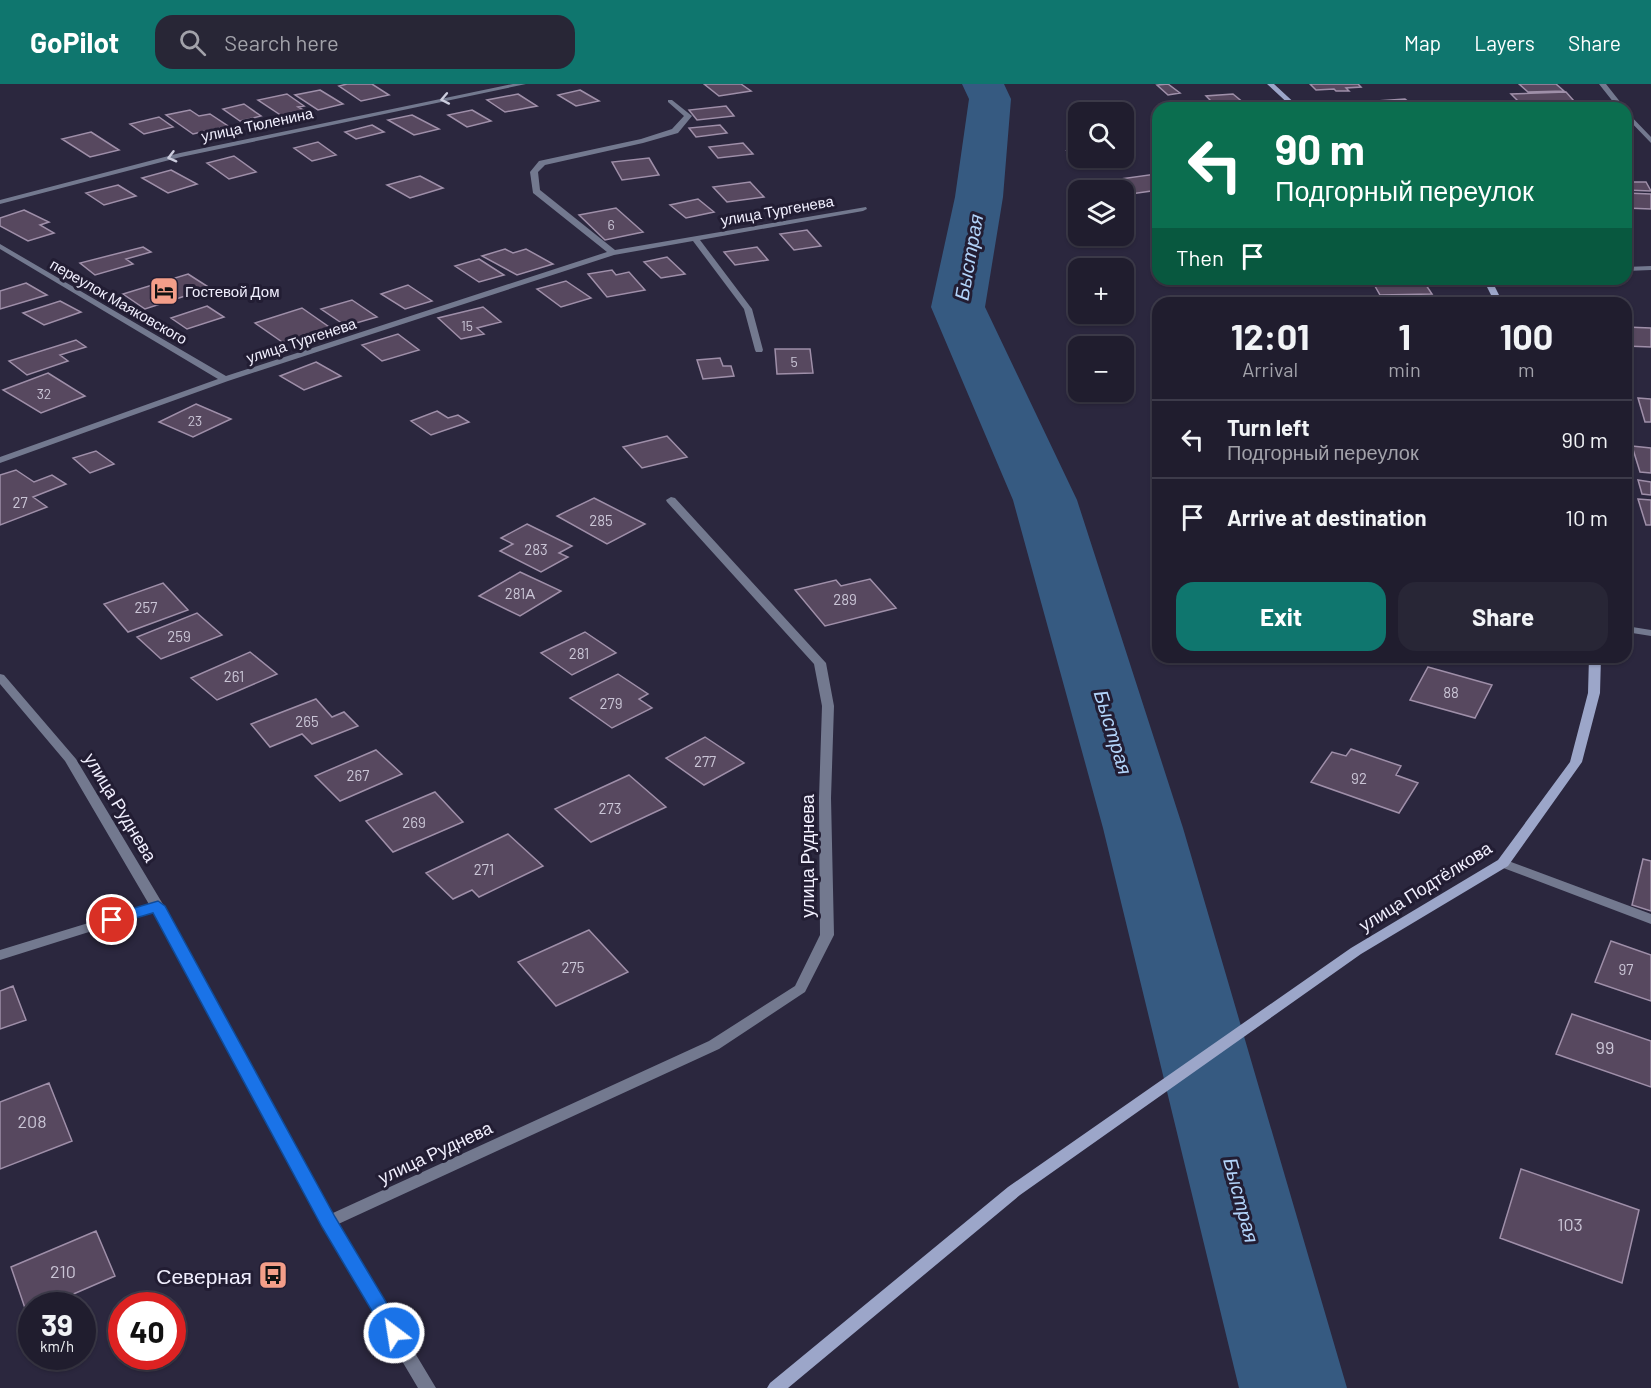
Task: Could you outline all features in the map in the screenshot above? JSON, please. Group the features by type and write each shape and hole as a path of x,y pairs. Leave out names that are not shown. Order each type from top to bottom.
{"main road":[{"path":"1270,84 1290,102"},
{"name":"улица Подтёлкова","path":"776,1388 1014,1191 1356,951 1503,862 1576,762 1594,693 1595,663"}],"street":[{"name":"улица Тюленина","path":"0,202 180,155 523,84"},
{"path":"1602,84 1617,102"},
{"path":"613,253 536,191 534,172 542,163 643,141 675,131 688,116 670,101"},
{"path":"1632,120 1651,141"},
{"name":"улица Тургенева","path":"0,460 225,379 613,253 863,209"},
{"path":"695,239 748,309 759,350"},
{"name":"переулок Маяковского","path":"0,246 225,379"},
{"path":"1632,269 1651,268"},
{"name":"улица Руднева","path":"328,1222 714,1045 800,989 827,935 825,798 828,706 820,663 671,500"},
{"path":"1632,630 1651,633"},
{"name":"улица Руднева","path":"0,677 70,759 158,906 328,1222 427,1388"},
{"path":"1503,862 1651,919"},
{"path":"0,956 158,906"}],"building":[{"path":"372,84 389,95 361,101 339,86"},
{"path":"704,84 741,84 751,91 719,96"},
{"path":"1168,84 1180,93 1168,95 1157,85"},
{"path":"1310,84 1358,84 1361,87 1346,88 1349,91 1316,90"},
{"path":"1519,84 1556,84 1564,91 1528,92"},
{"path":"320,90 343,104 318,110 295,95"},
{"path":"580,90 599,101 576,106 558,95"},
{"path":"1566,92 1574,101 1519,102 1511,94"},
{"path":"287,94 304,106 298,107 305,111 282,116 258,100"},
{"path":"518,94 537,106 505,112 487,100"},
{"path":"1233,94 1243,102 1212,102 1206,96"},
{"path":"1405,99 1409,102 1362,102"},
{"path":"244,104 261,116 240,121 223,109"},
{"path":"726,106 734,116 697,120 689,110"},
{"path":"190,110 199,116 210,114 228,126 193,134 166,115"},
{"path":"472,110 491,121 467,127 448,115"},
{"path":"412,115 439,129 414,135 388,120"},
{"path":"159,117 173,127 144,134 130,124"},
{"path":"372,125 384,132 356,139 345,132"},
{"path":"720,125 727,133 696,137 689,128"},
{"path":"91,132 119,150 90,157 62,139"},
{"path":"318,142 336,155 312,161 294,148"},
{"path":"743,143 753,154 718,158 709,147"},
{"path":"234,156 256,172 229,179 207,163"},
{"path":"649,158 659,175 622,180 612,162"},
{"path":"171,170 197,184 168,193 142,178"},
{"path":"1152,175 1152,191 1134,194 1134,180 1113,180"},
{"path":"420,176 443,188 410,198 387,185"},
{"path":"750,182 764,197 727,202 713,187"},
{"path":"1632,182 1646,182 1651,191 1632,190"},
{"path":"118,185 136,196 104,205 86,193"},
{"path":"1632,193 1651,194 1651,209 1632,208"},
{"path":"698,199 714,212 686,218 670,205"},
{"path":"616,208 643,232 605,240 579,215"},
{"path":"24,210 49,222 40,225 54,233 28,241 0,226 0,218"},
{"path":"807,230 821,246 794,250 780,234"},
{"path":"143,247 151,252 126,259 133,264 95,275 80,263"},
{"path":"757,247 768,260 735,265 724,252"},
{"path":"505,249 513,253 526,249 553,264 517,275 482,256"},
{"path":"667,257 685,274 661,278 644,262"},
{"path":"479,259 504,275 479,282 455,266"},
{"path":"612,270 616,275 629,272 645,290 607,297 588,274"},
{"path":"188,274 210,288 145,309 123,294"},
{"path":"566,281 591,298 561,307 537,289"},
{"path":"26,283 47,295 0,309 0,291"},
{"path":"408,285 432,301 405,309 381,294"},
{"path":"1374,285 1426,285 1432,294 1380,295"},
{"path":"352,300 377,317 346,326 321,309"},
{"path":"60,301 81,312 44,325 23,313"},
{"path":"207,306 224,317 187,329 171,318"},
{"path":"483,307 501,322 477,328 484,334 461,339 438,318"},
{"path":"302,308 332,329 285,344 255,323"},
{"path":"1632,327 1651,328 1651,347 1632,346"},
{"path":"398,334 419,350 382,361 362,345"},
{"path":"76,340 86,347 60,355 68,361 27,375 9,361"},
{"path":"775,349 810,349 813,373 777,374"},
{"path":"720,358 723,366 731,366 734,376 703,379 697,360"},
{"path":"316,362 341,376 304,390 280,376"},
{"path":"48,373 85,396 41,413 3,390"},
{"path":"1638,398 1651,399 1651,422 1645,422"},
{"path":"196,404 231,419 193,437 159,422"},
{"path":"437,411 448,418 458,415 469,422 431,435 411,421"},
{"path":"667,436 687,457 642,468 623,447"},
{"path":"1632,446 1651,448 1651,473 1640,472"},
{"path":"96,451 114,464 90,473 73,458"},
{"path":"16,470 34,482 52,475 66,484 33,497 47,507 0,525 0,475"},
{"path":"1638,480 1651,482 1651,495 1642,494"},
{"path":"594,498 645,524 607,544 557,516"},
{"path":"1638,499 1651,500 1651,525 1646,525"},
{"path":"527,524 572,546 559,553 568,557 541,572 500,551 513,544 501,538"},
{"path":"520,572 561,591 520,616 479,596"},
{"path":"870,579 896,608 825,626 795,590 836,580 841,586"},
{"path":"163,583 188,610 128,632 104,604"},
{"path":"197,613 222,635 161,659 137,637"},
{"path":"585,632 616,653 572,675 541,653"},
{"path":"250,652 277,674 217,700 191,678"},
{"path":"1428,667 1492,685 1475,718 1410,700"},
{"path":"618,674 648,694 639,699 652,708 612,728 570,698"},
{"path":"316,699 332,717 344,712 358,726 312,744 302,734 270,747 251,724"},
{"path":"705,737 744,763 704,785 666,758"},
{"path":"1351,749 1401,766 1396,775 1418,783 1399,813 1311,782 1332,752 1346,756"},
{"path":"376,750 402,774 340,801 315,776"},
{"path":"629,775 666,807 591,842 555,809"},
{"path":"435,792 463,822 393,852 366,821"},
{"path":"508,834 543,866 479,897 472,890 453,899 426,873"},
{"path":"1643,859 1651,861 1651,911 1632,905"},
{"path":"589,930 628,972 556,1006 518,962"},
{"path":"1611,941 1651,955 1651,1001 1595,982"},
{"path":"13,986 26,1020 0,1029 0,991"},
{"path":"1572,1014 1651,1041 1651,1087 1556,1054"},
{"path":"49,1083 72,1141 0,1169 0,1102"},
{"path":"1521,1169 1639,1210 1622,1283 1500,1238"},
{"path":"96,1231 115,1276 78,1292 20,1292 11,1267"}],"waterway":[{"name":"Быстрая","path":"983,84 990,99 979,197 958,307 1045,500 1143,828 1293,1388"}],"place":[{"name":"Гостевой Дом","path":"164,291"},
{"name":"Северная","path":"273,1275"}],"route":[{"path":"112,920 158,906 328,1222 394,1333"}]}
